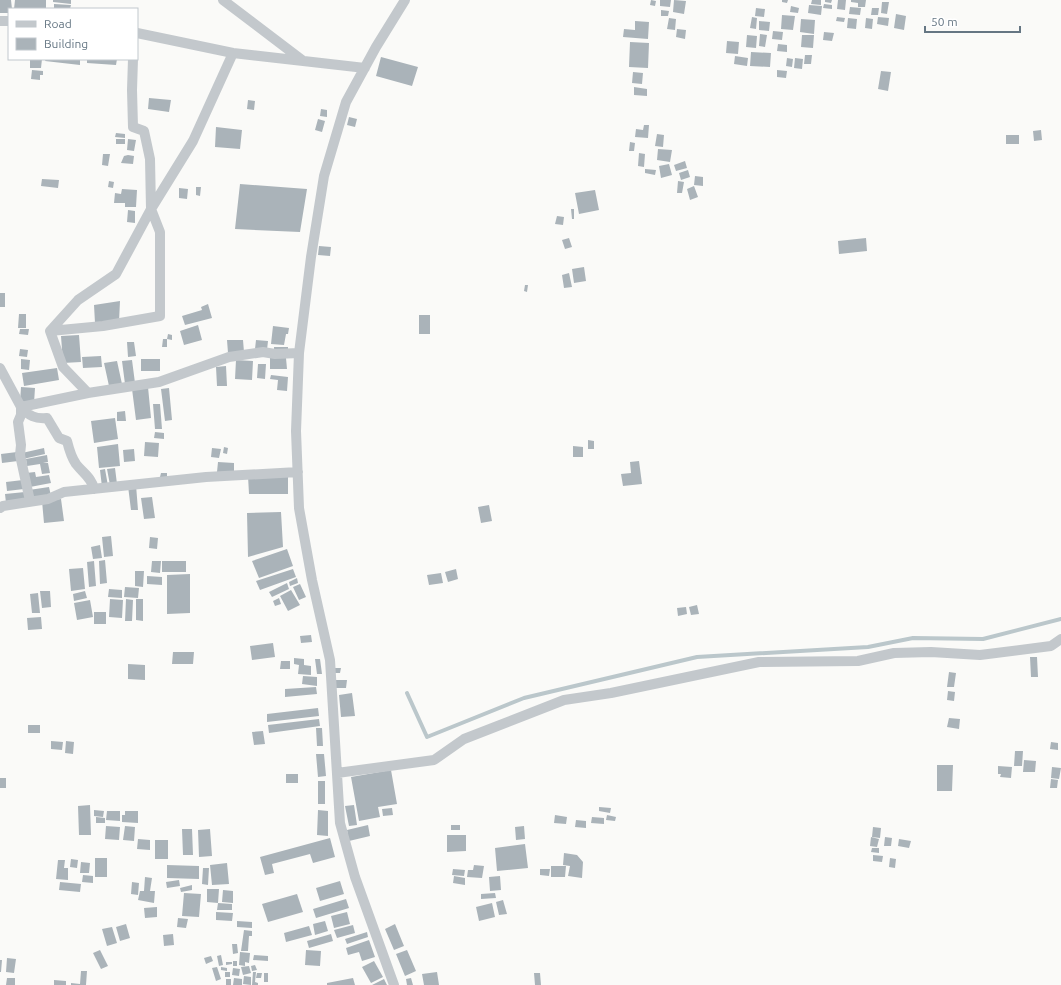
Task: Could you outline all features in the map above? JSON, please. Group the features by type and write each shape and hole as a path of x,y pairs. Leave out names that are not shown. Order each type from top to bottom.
{"street":[{"path":"223,0 303,61"},
{"path":"394,985 355,877 340,823 330,660 312,580 299,508 296,431 299,353 311,257 324,176 346,102 405,0"},
{"path":"138,34 234,52 365,68"},
{"path":"50,331 78,300 116,274 151,209 193,141 234,52"},
{"path":"50,331 104,326 160,316 160,232 151,209 150,159 144,131 133,127 133,60"},
{"path":"50,331 63,366 88,393"},
{"path":"21,408 88,393 159,382 229,357 263,352 275,354 299,353"},
{"path":"0,368 21,408 33,417 47,418 59,438 67,441 76,464 93,482 94,489"},
{"path":"21,408 21,414 18,422 21,445 20,455 30,501"},
{"path":"0,508 3,506 48,499 64,492 184,479 298,472"},
{"path":"337,773 434,760 464,739 564,700 611,693 759,662 858,661 894,653 931,652 980,656 1051,646 1061,639"}],"building":[{"path":"0,0 11,0 12,8 8,8 8,13 0,13"},
{"path":"15,0 46,0 46,8 14,8"},
{"path":"53,0 71,0 71,4 53,2"},
{"path":"651,0 656,1 655,6 650,5"},
{"path":"660,0 671,0 670,7 660,6"},
{"path":"674,0 686,1 684,14 673,12"},
{"path":"782,0 788,0 787,3 782,2"},
{"path":"812,0 821,0 821,5 811,4"},
{"path":"825,0 832,0 831,3 825,2"},
{"path":"838,0 846,0 845,10 837,9"},
{"path":"851,0 866,0 865,7 858,7 858,3 851,2"},
{"path":"882,2 889,2 887,14 881,13"},
{"path":"54,4 71,5 70,8 54,8"},
{"path":"824,4 832,5 832,9 823,8"},
{"path":"809,5 822,6 821,15 808,13"},
{"path":"791,6 799,8 798,13 790,12"},
{"path":"850,7 861,8 860,15 849,14"},
{"path":"756,8 765,9 764,17 755,16"},
{"path":"872,8 879,8 878,15 871,15"},
{"path":"661,10 669,11 668,16 661,16"},
{"path":"896,14 906,16 904,30 894,28"},
{"path":"782,15 795,16 793,30 781,29"},
{"path":"752,17 757,18 756,29 750,28"},
{"path":"837,17 845,18 844,22 836,21"},
{"path":"878,17 889,18 888,26 877,24"},
{"path":"669,18 676,19 675,30 667,29"},
{"path":"848,18 857,19 856,29 847,28"},
{"path":"866,18 873,19 872,29 865,28"},
{"path":"801,19 815,20 814,34 800,32"},
{"path":"635,21 649,22 648,39 623,37 624,29 635,30"},
{"path":"759,21 770,22 769,31 759,30"},
{"path":"677,29 686,30 685,39 676,37"},
{"path":"773,31 783,32 782,40 772,39"},
{"path":"824,32 834,33 832,41 823,40"},
{"path":"760,34 767,35 765,47 759,46"},
{"path":"747,35 757,36 756,48 746,47"},
{"path":"802,35 814,35 813,48 801,47"},
{"path":"727,41 739,42 738,54 726,53"},
{"path":"630,42 649,43 648,68 629,67"},
{"path":"778,44 787,45 787,52 777,51"},
{"path":"751,52 771,53 770,67 750,66"},
{"path":"805,55 812,55 811,64 804,64"},
{"path":"735,56 748,58 747,66 734,64"},
{"path":"381,57 418,67 412,86 376,76"},
{"path":"787,58 793,59 792,67 786,66"},
{"path":"795,58 803,59 802,69 794,68"},
{"path":"30,60 42,60 41,68 30,68"},
{"path":"80,60 80,65 45,61"},
{"path":"87,60 117,60 116,65 87,63"},
{"path":"32,70 43,71 43,75 40,75 40,80 31,79"},
{"path":"777,70 787,71 786,78 777,77"},
{"path":"881,71 891,72 888,91 878,89"},
{"path":"633,72 643,73 642,84 632,83"},
{"path":"634,87 647,89 647,96 634,95"},
{"path":"149,98 171,100 169,112 148,109"},
{"path":"248,100 255,101 254,110 247,109"},
{"path":"321,109 327,110 327,117 320,116"},
{"path":"349,117 357,119 355,127 347,125"},
{"path":"318,119 325,121 322,132 315,130"},
{"path":"644,125 649,125 648,138 635,137 636,129 643,130"},
{"path":"216,127 242,130 240,149 215,147"},
{"path":"1041,130 1042,140 1034,141 1033,131"},
{"path":"116,133 125,134 125,138 115,137"},
{"path":"657,134 664,135 663,147 655,146"},
{"path":"1006,135 1019,135 1019,144 1006,144"},
{"path":"116,139 125,139 125,144 116,144"},
{"path":"128,139 136,140 134,151 127,150"},
{"path":"630,142 635,143 634,151 629,151"},
{"path":"658,149 672,150 670,162 657,160"},
{"path":"639,153 645,154 644,167 638,166"},
{"path":"103,154 110,154 108,166 102,165"},
{"path":"124,156 134,156 133,164 121,163"},
{"path":"685,161 687,168 676,171 674,165"},
{"path":"669,164 672,175 661,178 659,166"},
{"path":"645,169 656,170 655,175 645,173"},
{"path":"688,170 690,177 681,180 679,173"},
{"path":"695,176 703,177 703,186 694,185"},
{"path":"42,179 59,180 58,188 41,186"},
{"path":"109,181 114,182 113,188 108,187"},
{"path":"678,181 684,182 682,193 677,193"},
{"path":"240,184 307,189 300,232 235,229"},
{"path":"694,186 698,197 690,200 687,189"},
{"path":"196,187 201,187 200,196 196,195"},
{"path":"179,188 188,189 187,199 179,198"},
{"path":"122,189 137,190 136,207 125,207 125,203 114,203 115,193 121,194"},
{"path":"595,190 599,210 579,214 575,193"},
{"path":"571,209 574,209 574,219 572,219"},
{"path":"128,210 135,211 135,223 127,222"},
{"path":"557,216 564,217 563,225 555,224"},
{"path":"569,238 572,247 565,249 562,240"},
{"path":"866,238 867,251 839,254 838,241"},
{"path":"319,246 331,247 330,256 318,255"},
{"path":"584,267 586,281 574,283 572,269"},
{"path":"569,273 572,287 564,288 562,275"},
{"path":"525,285 528,285 527,292 524,291"},
{"path":"0,293 5,293 5,307 0,307"},
{"path":"120,301 119,322 95,323 94,305"},
{"path":"208,304 212,318 185,325 182,316 202,310 201,307"},
{"path":"19,314 26,314 26,328 18,328"},
{"path":"419,315 430,315 430,334 419,334"},
{"path":"198,325 202,340 184,345 180,331"},
{"path":"273,326 289,328 284,345 271,344"},
{"path":"20,329 29,329 28,335 19,334"},
{"path":"168,334 172,335 172,340 167,339"},
{"path":"79,335 81,362 63,363 61,336"},
{"path":"163,339 167,339 167,347 162,347"},
{"path":"227,340 243,340 244,352 228,353"},
{"path":"256,340 268,341 267,350 255,349"},
{"path":"127,342 134,342 136,356 128,357"},
{"path":"274,347 288,347 288,352 274,352"},
{"path":"20,349 28,350 27,357 19,356"},
{"path":"101,356 102,367 83,368 82,357"},
{"path":"270,358 286,358 287,369 270,369"},
{"path":"21,359 30,360 29,370 21,369"},
{"path":"141,359 160,359 160,371 141,371"},
{"path":"132,360 135,383 125,384 122,361"},
{"path":"236,360 253,361 252,380 235,379"},
{"path":"117,361 122,384 109,386 104,363"},
{"path":"258,364 266,364 265,379 257,378"},
{"path":"226,366 227,386 217,386 216,367"},
{"path":"57,368 59,380 24,386 22,373"},
{"path":"271,375 288,377 287,391 277,390 278,380 270,379"},
{"path":"21,387 35,388 34,403 20,402"},
{"path":"148,387 151,418 136,420 132,389"},
{"path":"169,388 172,420 165,421 161,389"},
{"path":"153,404 160,404 162,429 155,429"},
{"path":"125,411 126,421 117,421 117,412"},
{"path":"115,418 118,439 94,443 91,421"},
{"path":"155,432 164,433 164,439 154,438"},
{"path":"588,440 594,441 594,449 588,449"},
{"path":"145,442 159,443 158,457 144,456"},
{"path":"118,444 120,466 99,468 97,447"},
{"path":"573,446 583,447 583,457 573,457"},
{"path":"224,447 228,448 227,454 223,453"},
{"path":"44,448 45,454 23,459 22,453"},
{"path":"212,448 221,449 219,458 211,457"},
{"path":"134,449 135,461 124,462 123,450"},
{"path":"17,452 18,461 2,463 1,454"},
{"path":"47,455 48,462 43,463 48,463 50,473 42,474 40,464 27,466 26,459"},
{"path":"639,461 642,484 623,486 621,474 631,473 630,462"},
{"path":"218,462 234,463 234,473 217,472"},
{"path":"115,468 117,484 110,485 107,469"},
{"path":"105,469 108,486 102,487 100,470"},
{"path":"35,472 36,477 49,475 51,483 30,487 26,473"},
{"path":"161,473 167,473 167,478 160,477"},
{"path":"248,476 288,476 288,494 249,494"},
{"path":"23,480 24,489 7,491 6,482"},
{"path":"136,485 138,510 131,510 128,486"},
{"path":"49,487 51,496 31,499 29,490"},
{"path":"25,492 27,501 6,503 5,494"},
{"path":"152,497 155,518 144,519 141,498"},
{"path":"61,499 64,521 44,523 42,501"},
{"path":"489,505 492,521 481,523 478,507"},
{"path":"281,512 283,547 248,557 247,513"},
{"path":"111,536 113,556 104,557 102,537"},
{"path":"150,537 158,538 157,549 149,548"},
{"path":"100,545 102,558 93,559 91,547"},
{"path":"287,549 293,566 259,578 252,561"},
{"path":"105,560 107,583 100,584 99,561"},
{"path":"94,561 96,586 89,587 87,562"},
{"path":"152,561 161,561 160,573 151,572"},
{"path":"162,561 186,561 186,572 162,572"},
{"path":"83,568 85,589 71,591 69,569"},
{"path":"293,569 296,577 260,590 256,581"},
{"path":"456,569 458,579 448,582 445,572"},
{"path":"135,571 144,571 143,587 135,586"},
{"path":"441,573 443,583 429,585 427,575"},
{"path":"190,574 190,613 167,614 167,575"},
{"path":"147,576 162,577 162,585 147,584"},
{"path":"297,578 298,583 290,586 289,582"},
{"path":"287,583 289,589 272,597 269,592"},
{"path":"300,584 306,597 299,600 293,587"},
{"path":"125,587 139,588 138,598 124,597"},
{"path":"109,589 122,590 122,598 108,597"},
{"path":"291,590 300,605 288,611 280,596"},
{"path":"40,591 50,591 51,607 42,608"},
{"path":"85,591 87,598 74,601 73,594"},
{"path":"38,593 40,613 32,613 30,594"},
{"path":"279,598 281,604 275,606 273,601"},
{"path":"110,599 123,600 122,618 109,617"},
{"path":"126,599 133,600 132,621 125,621"},
{"path":"136,599 143,599 143,621 136,620"},
{"path":"90,600 93,617 77,620 74,603"},
{"path":"697,605 699,614 691,615 689,607"},
{"path":"686,607 687,614 678,616 677,608"},
{"path":"94,612 106,612 106,624 94,624"},
{"path":"41,617 42,629 28,630 27,618"},
{"path":"311,635 312,642 301,643 300,636"},
{"path":"273,643 275,657 252,660 250,646"},
{"path":"173,652 194,652 193,664 172,664"},
{"path":"1030,657 1037,657 1038,677 1031,677"},
{"path":"294,658 304,659 304,665 311,666 311,675 298,674 299,665 294,664"},
{"path":"315,659 320,659 322,674 317,674"},
{"path":"281,661 290,661 290,669 280,669"},
{"path":"128,664 145,665 145,680 128,679"},
{"path":"335,668 341,668 340,673 335,673"},
{"path":"949,672 956,673 954,687 947,687"},
{"path":"303,676 317,677 317,686 302,684"},
{"path":"336,680 347,680 346,688 335,688"},
{"path":"316,687 317,694 285,697 285,689"},
{"path":"948,691 955,692 954,701 947,700"},
{"path":"352,693 355,716 341,717 339,695"},
{"path":"318,708 319,716 267,722 267,714"},
{"path":"949,718 960,719 959,729 947,727"},
{"path":"319,719 320,726 269,733 268,725"},
{"path":"28,725 40,725 40,733 28,733"},
{"path":"316,728 322,728 323,746 317,746"},
{"path":"263,731 265,744 254,745 252,732"},
{"path":"51,741 63,742 62,750 51,749"},
{"path":"66,741 74,742 73,754 65,753"},
{"path":"1051,742 1058,743 1058,750 1050,749"},
{"path":"1015,751 1023,751 1022,766 1014,766"},
{"path":"316,754 324,754 326,776 318,777"},
{"path":"1024,760 1036,761 1035,772 1023,772"},
{"path":"937,765 953,765 952,791 937,791"},
{"path":"998,766 1012,767 1011,778 1000,777 1001,774 998,774"},
{"path":"1052,767 1061,768 1059,779 1051,778"},
{"path":"391,770 397,804 378,807 380,817 359,821 351,777"},
{"path":"286,774 298,774 298,783 286,783"},
{"path":"0,778 6,778 6,788 0,788"},
{"path":"1051,779 1058,780 1057,788 1050,788"},
{"path":"318,781 325,781 325,804 318,804"},
{"path":"90,805 91,835 79,835 78,806"},
{"path":"354,805 357,825 349,826 345,806"},
{"path":"599,807 611,808 610,813 599,811"},
{"path":"392,808 393,815 383,816 382,809"},
{"path":"94,810 104,811 103,817 94,816"},
{"path":"318,810 328,811 328,836 317,835"},
{"path":"107,811 120,811 120,821 106,820"},
{"path":"125,811 138,811 138,823 122,822 122,815 125,815"},
{"path":"555,815 567,817 566,824 554,823"},
{"path":"607,815 616,817 615,821 606,820"},
{"path":"96,817 105,818 105,823 96,823"},
{"path":"592,817 604,818 604,824 591,823"},
{"path":"576,820 586,821 586,828 575,827"},
{"path":"368,825 370,836 349,841 347,830"},
{"path":"451,825 460,825 460,830 451,830"},
{"path":"106,826 120,827 119,840 105,839"},
{"path":"125,826 135,827 134,841 123,840"},
{"path":"524,826 525,839 516,840 515,827"},
{"path":"873,827 881,828 880,838 872,837"},
{"path":"182,829 192,829 193,855 183,855"},
{"path":"210,829 212,856 199,857 198,830"},
{"path":"447,835 466,835 466,851 447,852"},
{"path":"871,837 879,839 877,847 870,846"},
{"path":"885,837 892,838 891,846 884,846"},
{"path":"330,838 335,857 313,863 310,854 272,864 274,873 265,875 260,857"},
{"path":"138,839 150,840 150,850 137,849"},
{"path":"899,839 911,841 909,848 898,846"},
{"path":"155,840 168,840 168,859 155,859"},
{"path":"525,844 528,868 497,871 495,848"},
{"path":"872,848 879,848 879,853 871,852"},
{"path":"564,853 577,855 583,862 582,878 568,876 570,866 563,865"},
{"path":"873,855 883,856 882,862 873,861"},
{"path":"95,858 107,858 107,877 95,877"},
{"path":"890,858 896,859 895,868 889,867"},
{"path":"71,859 78,860 77,868 70,867"},
{"path":"58,860 65,860 64,868 68,868 68,880 56,879"},
{"path":"81,862 90,863 89,873 80,873"},
{"path":"227,863 229,884 212,885 210,865"},
{"path":"167,865 199,866 199,879 167,878"},
{"path":"474,865 484,866 482,878 467,877 468,870 473,870"},
{"path":"551,866 566,866 565,877 551,877"},
{"path":"203,868 209,868 208,885 202,884"},
{"path":"453,869 465,870 464,876 452,875"},
{"path":"540,869 550,869 549,876 540,875"},
{"path":"83,875 93,876 93,883 82,882"},
{"path":"454,876 465,878 465,885 453,883"},
{"path":"500,876 501,890 490,891 489,877"},
{"path":"145,877 152,878 150,891 155,891 154,903 138,900 140,891 144,891"},
{"path":"179,880 180,886 167,888 166,882"},
{"path":"340,881 344,894 320,901 316,888"},
{"path":"60,882 81,884 80,892 59,890"},
{"path":"132,882 139,883 138,895 131,894"},
{"path":"192,885 192,890 181,892 180,888"},
{"path":"207,889 219,889 218,903 207,902"},
{"path":"223,890 233,891 233,903 222,902"},
{"path":"184,893 201,894 199,917 182,916"},
{"path":"495,893 496,898 481,899 481,894"},
{"path":"297,894 303,912 268,922 262,904"},
{"path":"346,899 349,908 316,918 313,909"},
{"path":"503,900 507,914 499,915 496,902"},
{"path":"218,903 232,904 232,910 217,910"},
{"path":"492,903 495,917 479,921 476,907"},
{"path":"157,907 157,917 145,918 144,908"},
{"path":"216,912 233,913 232,921 216,920"},
{"path":"347,912 350,924 334,928 331,916"},
{"path":"178,918 188,919 186,928 177,927"},
{"path":"237,921 252,922 252,928 237,927"},
{"path":"325,921 328,931 315,935 313,924"},
{"path":"126,924 130,938 120,941 116,927"},
{"path":"395,924 404,946 394,950 385,929"},
{"path":"353,925 355,933 337,938 334,930"},
{"path":"309,926 312,935 286,942 284,933"},
{"path":"112,927 117,943 107,946 102,929"},
{"path":"244,930 252,931 252,936 249,936 248,951 241,951"},
{"path":"367,932 368,937 347,944 345,939"},
{"path":"173,934 174,945 164,946 163,935"},
{"path":"331,934 333,941 309,948 307,941"},
{"path":"369,940 375,957 362,961 359,952 348,955 346,948"},
{"path":"232,944 237,944 238,953 233,954"},
{"path":"100,950 108,966 101,969 93,953"},
{"path":"306,950 321,951 320,966 305,965"},
{"path":"407,950 416,971 405,976 396,954"},
{"path":"240,952 250,953 249,963 245,962 245,966 239,965"},
{"path":"221,955 223,965 219,966 217,956"},
{"path":"254,955 268,956 268,961 253,960"},
{"path":"211,956 213,961 206,964 204,958"},
{"path":"7,958 16,959 14,973 6,972"},
{"path":"0,960 2,960 1,972 0,972"},
{"path":"233,961 237,961 237,966 233,966"},
{"path":"374,961 383,977 371,983 362,967"},
{"path":"226,962 232,962 232,964 226,965"},
{"path":"255,965 257,970 252,971 251,966"},
{"path":"249,966 251,973 243,975 241,967"},
{"path":"217,967 221,979 216,981 212,968"},
{"path":"221,967 227,968 227,971 221,970"},
{"path":"233,968 240,969 239,976 232,975"},
{"path":"81,971 87,971 86,985 71,985 71,983 80,984"},
{"path":"225,972 230,972 230,977 225,977"},
{"path":"253,972 256,972 255,982 258,983 258,985 252,985"},
{"path":"437,972 439,985 424,985 422,974"},
{"path":"257,973 262,973 261,978 256,978"},
{"path":"264,973 268,973 268,982 264,982"},
{"path":"534,973 540,973 541,985 535,985"},
{"path":"244,976 251,977 251,985 243,984"},
{"path":"7,978 15,978 15,985 6,985"},
{"path":"234,978 242,979 242,985 233,985"},
{"path":"353,978 355,985 327,985 327,983"},
{"path":"411,978 413,985 407,985 406,979"},
{"path":"226,979 231,979 231,985 226,985"},
{"path":"384,979 387,985 372,985"},
{"path":"54,980 66,981 66,985 54,985"}],"waterway":[{"path":"407,693 427,737 524,698 697,657 868,647 913,638 983,639 1061,619"}]}
